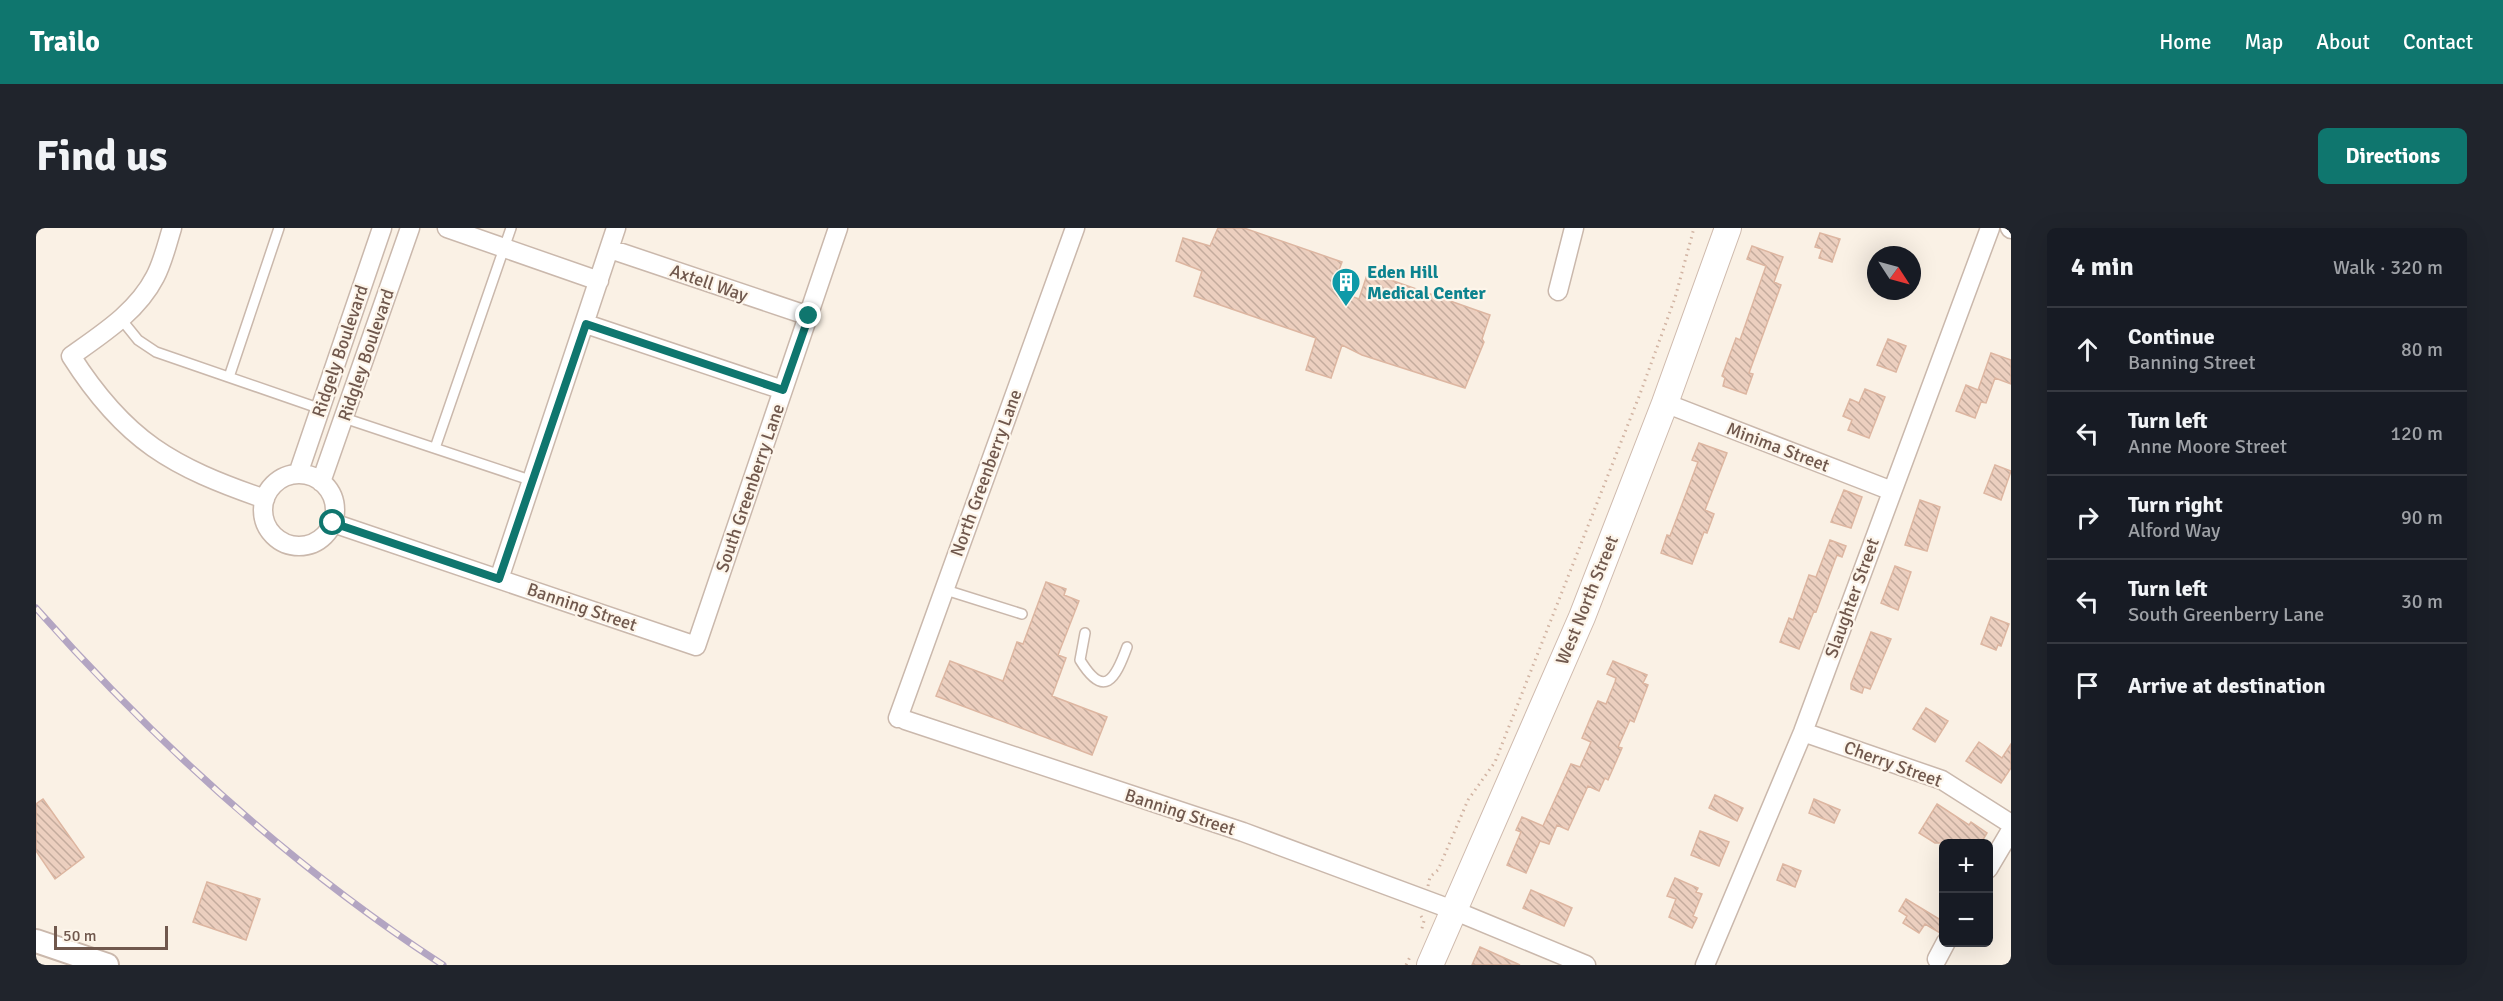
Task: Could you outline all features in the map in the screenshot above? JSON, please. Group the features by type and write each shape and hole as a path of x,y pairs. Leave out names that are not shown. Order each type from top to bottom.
{"main road":[{"name":"West North Street","path":"1422,956 1453,910 1582,616 1665,403 1728,228"}],"street":[{"path":"172,228 156,276 144,295 121,319 71,356 90,386 111,410 153,449 196,473 265,499"},
{"name":"Ridgely Boulevard","path":"298,474 382,228"},
{"name":"Ridgley Boulevard","path":"321,482 410,228"},
{"path":"447,228 599,281"},
{"path":"499,579 586,324 616,228"},
{"name":"South Greenberry Lane","path":"696,646 838,228"},
{"name":"North Greenberry Lane","path":"901,719 1075,228"},
{"path":"1558,291 1574,228"},
{"name":"Slaughter Street","path":"1706,965 1803,732 1990,228"},
{"name":"Axtell Way","path":"610,249 809,316"},
{"path":"586,324 783,390"},
{"name":"Minima Street","path":"1665,403 1892,491"},
{"path":"298,474 308,475 321,482 333,497 335,509 333,523 321,539 298,546 286,544 276,538 268,529 264,518 265,499 274,484 284,477 298,474"},
{"name":"Banning Street","path":"333,523 696,646"},
{"name":"Banning Street","path":"901,719 1234,829 1425,899 1586,965"},
{"name":"Cherry Street","path":"1803,732 1942,780 2011,824"},
{"path":"1993,862 2011,830"},
{"path":"36,941 107,965"},
{"path":"1937,959 1943,947"}],"lane":[{"path":"230,377 279,228"},
{"path":"435,448 511,228"},
{"path":"121,319 138,340 156,352 321,409"},
{"path":"344,418 532,481"},
{"path":"952,592 1022,614"},
{"path":"1085,633 1080,660 1095,681 1102,682 1109,679 1119,670 1126,647"}],"path":[{"path":"1419,938 1424,921 1418,912 1425,899 1430,877 1438,870 1468,800 1495,762 1675,298 1694,228"},
{"path":"1406,965 1422,956"}],"building":[{"name":"Eden Hill Medical Center","path":"1218,228 1244,228 1342,262 1332,289 1359,299 1368,272 1490,315 1482,339 1484,342 1465,388 1362,355 1342,345 1331,378 1306,370 1316,338 1194,296 1202,271 1176,261 1183,238 1210,246"},
{"path":"1820,233 1840,239 1832,262 1819,258 1822,249 1815,247"},
{"path":"1752,246 1783,257 1774,282 1781,285 1749,373 1753,374 1746,394 1723,386 1725,378 1722,376 1736,338 1740,340 1766,266 1747,259"},
{"path":"1888,339 1906,346 1896,372 1877,365"},
{"path":"1991,353 2011,360 2011,384 1995,378 1986,403 1981,402 1975,418 1956,411 1966,385 1978,390"},
{"path":"1865,389 1885,397 1869,438 1848,430 1852,420 1843,416 1850,399 1859,403"},
{"path":"1699,443 1727,453 1705,510 1714,514 1707,533 1704,532 1692,564 1661,553 1667,535 1670,536 1698,462 1692,460"},
{"path":"1995,465 2011,471 2001,500 1984,493"},
{"path":"1844,490 1862,497 1851,528 1831,522"},
{"path":"1920,500 1940,507 1927,551 1905,545"},
{"path":"1830,540 1846,546 1842,557 1837,555 1816,612 1814,611 1799,649 1780,642 1789,618 1793,620 1809,575 1816,577"},
{"path":"1895,566 1911,572 1898,610 1881,603"},
{"path":"1046,582 1066,589 1064,595 1079,601 1058,655 1066,658 1052,696 1107,717 1092,755 936,696 950,661 1003,681 1017,642 1023,644"},
{"path":"1991,617 2009,624 2001,646 1998,645 1996,650 1981,644"},
{"path":"1871,632 1891,639 1870,689 1864,687 1862,693 1851,689 1851,684"},
{"path":"1613,661 1647,675 1643,683 1648,685 1634,722 1630,720 1618,747 1622,748 1608,780 1605,778 1599,791 1588,786 1568,830 1557,825 1549,844 1540,841 1526,873 1507,865 1521,832 1516,830 1522,817 1543,826 1571,764 1580,767 1591,742 1582,738 1598,701 1606,704 1615,682 1616,678 1607,674"},
{"path":"1926,708 1948,721 1935,742 1913,729"},
{"path":"1979,742 2002,758 2011,744 2011,768 2001,783 1966,761"},
{"path":"1715,795 1743,808 1737,821 1709,808"},
{"path":"43,799 84,857 55,879 36,851 36,804"},
{"path":"1814,799 1840,810 1834,823 1809,813"},
{"path":"1937,804 1969,825 1971,822 1987,833 1983,839 1939,839 1939,843 1935,843 1919,833"},
{"path":"1700,831 1729,842 1719,866 1691,855"},
{"path":"1783,864 1801,871 1795,887 1777,880"},
{"path":"1675,878 1698,888 1696,892 1702,894 1693,916 1697,918 1692,928 1669,917 1676,899 1667,896"},
{"path":"207,882 260,899 246,940 193,922"},
{"path":"1531,890 1572,908 1564,926 1523,908"},
{"path":"1906,899 1939,919 1939,932 1925,924 1919,933 1903,923 1907,916 1899,911"},
{"path":"1480,947 1520,965 1472,965"}],"railway":[{"path":"36,608 129,707 228,800 332,886 443,965"}],"place":[{"name":"Eden Hill Medical Center","path":"1346,308"}],"route":[{"path":"333,523 499,579 586,324 783,390 809,316"}]}
